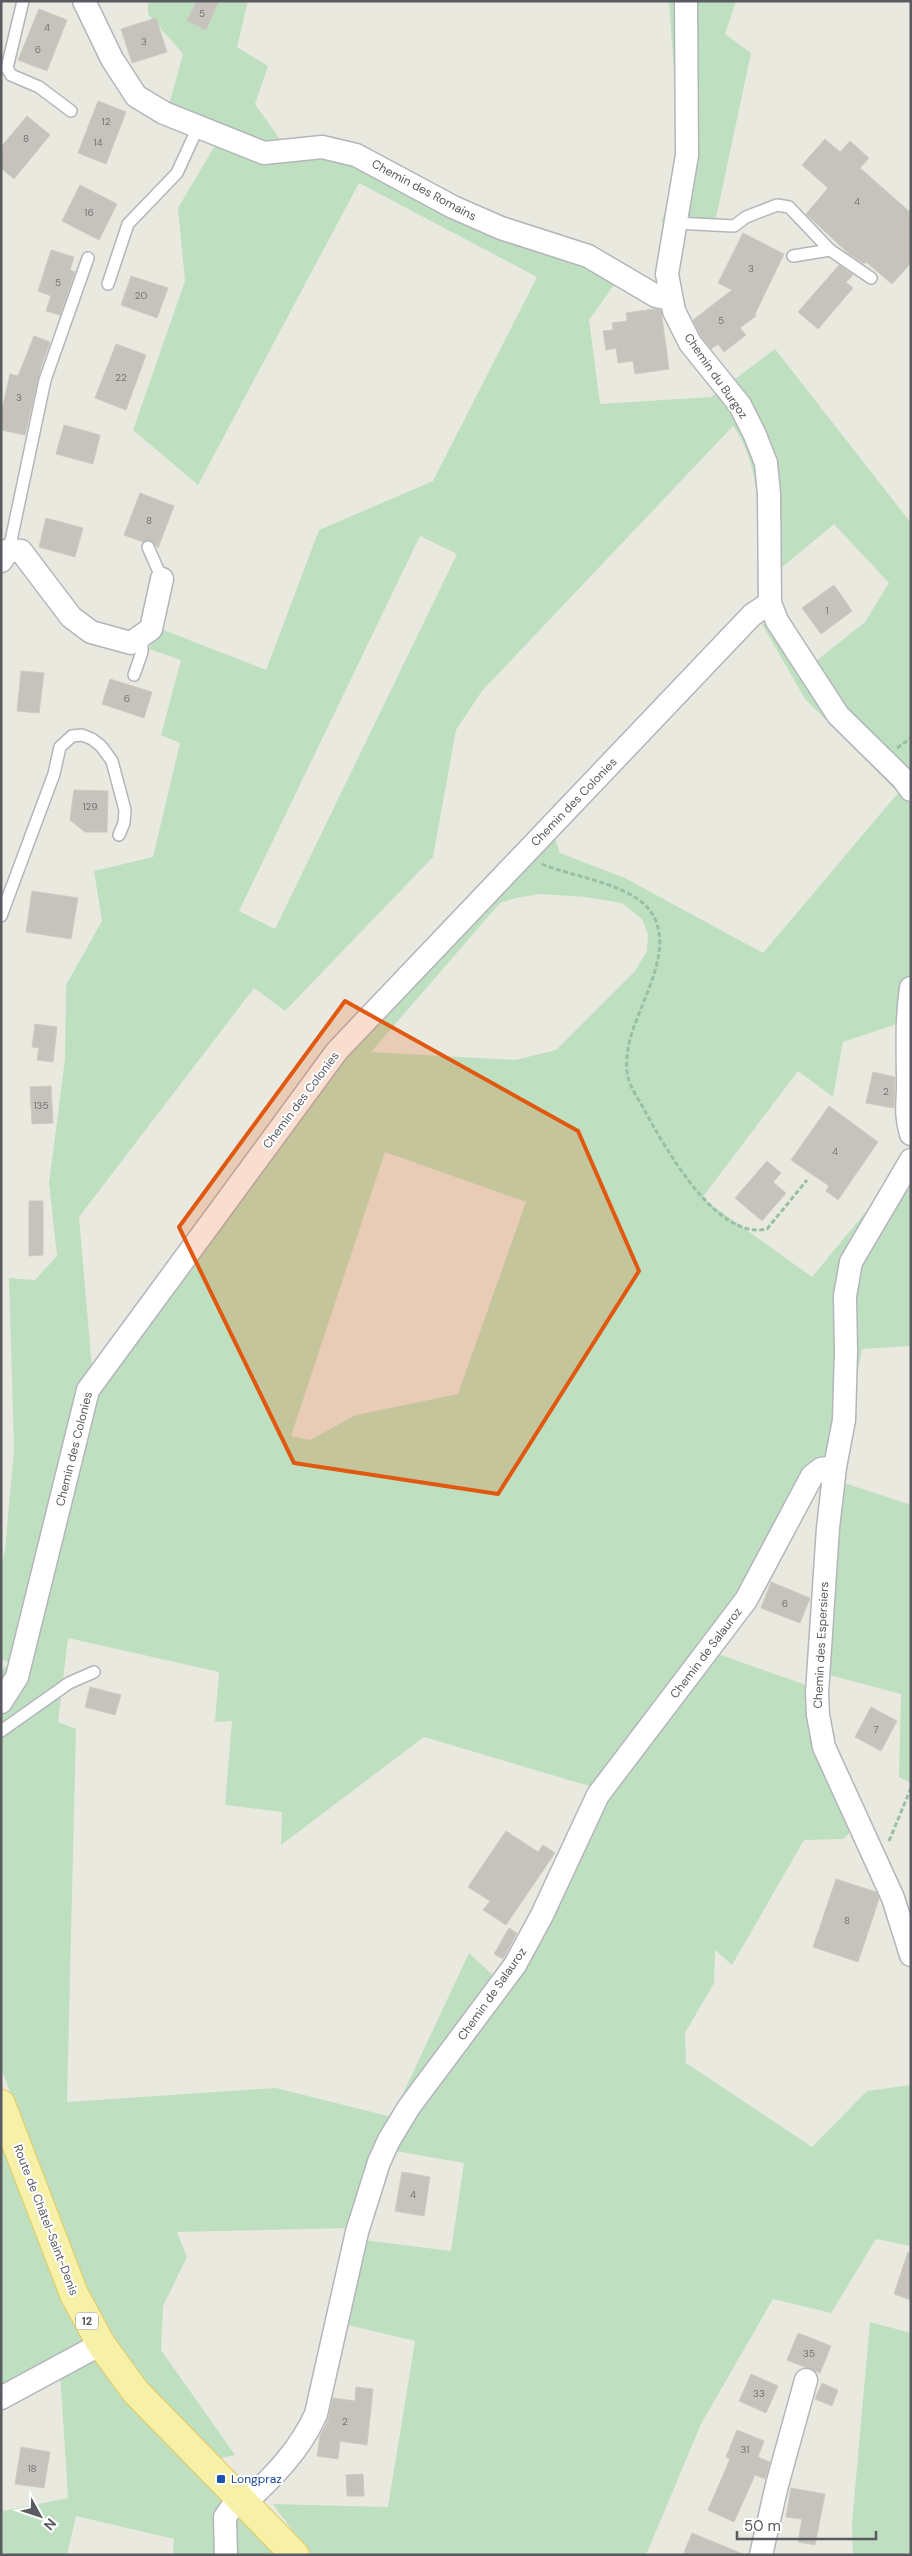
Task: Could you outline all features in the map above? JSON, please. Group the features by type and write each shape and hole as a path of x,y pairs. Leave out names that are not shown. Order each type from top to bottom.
{"main road":[{"name":"Route de Châtel-Saint-Denis","path":"1,2104 74,2294 101,2344 135,2391 295,2555"}],"street":[{"name":"Chemin des Romains","path":"84,1 112,59 136,96 164,113 264,153 322,147 356,155 453,207 501,228 588,256 656,296 671,298"},
{"name":"Chemin du Burgoz","path":"688,5 687,154 667,274 674,311 690,343 740,405 766,463 769,494 770,603"},
{"path":"5,556 21,551 71,617 91,632 132,643 151,629 162,579"},
{"path":"770,603 777,621 801,661 838,715 903,779 911,790"},
{"name":"Chemin des Colonies","path":"1,1702 17,1678 88,1390 337,1051 752,614 770,603"},
{"path":"911,988 906,1021 908,1086 905,1114 911,1134"},
{"name":"Chemin des Espersiers","path":"911,1160 851,1262 845,1296 844,1420 835,1467 827,1538 818,1716 824,1747 893,1898 911,1955"},
{"name":"Chemin de Salauroz","path":"226,2555 225,2517 287,2461 316,2414 357,2232 379,2162 389,2140 409,2107 519,1959 598,1795 746,1600 812,1476 821,1469 835,1467"},
{"path":"1,2398 101,2344"},
{"path":"761,2555 772,2503 806,2380"}],"lane":[{"path":"23,1 7,68 11,75 39,87 71,110"},
{"path":"108,284 128,224 177,173 198,127"},
{"path":"675,223 734,226 746,217 777,205 789,207 830,250 871,278"},
{"path":"794,256 830,250"},
{"path":"5,556 44,380 88,258"},
{"path":"148,547 162,579"},
{"path":"134,675 142,652 142,636"},
{"path":"1,916 54,774 60,747 72,736 82,735 92,739 101,746 112,761 125,810 124,823 119,835"},
{"path":"1,1731 69,1683 94,1672"}],"path":[{"path":"524,855 548,866 604,883 640,900 655,918 660,940 653,976 628,1049 627,1073 665,1147 685,1177 704,1199 743,1229 757,1231 767,1228 775,1220 807,1180"},
{"path":"877,1864 886,1854 898,1815 911,1788"}],"highlighted area":[{"path":"345,1001 578,1131 639,1271 498,1494 294,1463 179,1227"}],"green space":[{"path":"148,1 248,1 237,47 268,66 255,104 284,145 334,142 448,200 624,271 589,320 600,404 711,397 775,349 911,523 911,1083 906,1021 843,1042 833,1097 798,1071 702,1198 812,1277 911,1157 911,1346 862,1349 838,1481 911,1505 911,1783 899,1777 901,1694 818,1672 838,1482 822,1474 718,1654 812,1687 853,1829 843,1839 804,1840 732,1965 715,1950 714,1983 685,2033 686,2063 812,2147 867,2091 911,2085 911,2246 876,2239 831,2313 773,2299 701,2424 646,2555 310,2555 273,2504 388,2507 415,2341 339,2323 363,2240 451,2251 464,2163 378,2148 351,2228 177,2232 187,2257 163,2306 161,2350 235,2455 217,2459 136,2380 101,2325 46,2192 1,2067 1,1669 13,1664 1,1659 1,1569 5,1549 14,1450 9,1278 35,1280 57,1256 49,1183 65,1059 66,985 102,921 94,871 153,857 180,743 161,735 181,660 149,649 156,627 266,670 319,530 433,481 537,277 359,183 198,485 133,430 185,281 178,208 216,144 169,105 183,54 148,14","holes":["733,426 751,463 755,483 759,525 757,588 834,524 889,583 865,622 806,669 777,621 762,624 805,699 898,793 763,953 625,878 560,853 554,836 336,1038 92,1368 79,1217 254,988 285,1011 433,857 456,730 482,691","420,536 457,554 275,929 239,911","540,894 585,897 622,903 642,919 648,934 647,951 635,971 556,1050 515,1060 371,1052 500,903","385,1152 526,1202 458,1394 356,1415 310,1440 291,1436","68,1638 219,1672 215,1722 232,1721 225,1805 282,1812 281,1845 424,1737 596,1788 498,1980 469,1953 392,2117 276,2088 67,2102 76,1729 58,1722"]},
{"path":"669,1 736,1 725,34 751,53 716,218 661,222 681,171"},
{"path":"1,2131 84,2339 281,2555 173,2555 174,2539 76,2516 67,2555 1,2555 1,2508 4,2511 68,2498 59,2355 1,2389"},
{"path":"870,2322 911,2333 911,2555 853,2555 852,2523"}],"building":[{"path":"196,1 219,1 206,30 187,21"},
{"path":"39,9 67,20 47,71 18,60"},
{"path":"156,18 167,52 132,63 121,29"},
{"path":"98,101 126,112 106,164 78,153"},
{"path":"27,116 50,135 14,179 1,168 1,147"},
{"path":"825,139 840,152 850,141 869,158 860,168 911,213 911,263 892,284 866,262 864,264 848,253 806,214 828,188 802,165"},
{"path":"80,185 117,204 99,240 62,221"},
{"path":"743,233 784,254 755,314 756,316 740,328 746,335 724,352 718,344 711,349 701,336 693,320 732,290 718,283"},
{"path":"51,250 74,257 70,270 75,272 60,315 46,311 51,296 38,291"},
{"path":"839,265 853,275 846,282 853,288 818,329 798,312"},
{"path":"131,276 168,288 157,318 121,305"},
{"path":"654,309 661,310 669,369 635,374 633,361 618,363 616,348 606,350 603,331 613,330 612,323 627,321 626,313"},
{"path":"34,336 50,342 41,367 25,435 1,430 1,414 10,374 18,376"},
{"path":"116,344 146,355 126,410 95,398"},
{"path":"64,425 100,435 93,464 56,454"},
{"path":"140,493 174,506 158,548 152,541 143,542 124,535"},
{"path":"46,518 83,528 75,557 39,547"},
{"path":"834,585 852,611 821,634 802,608"},
{"path":"21,671 44,673 39,713 17,711"},
{"path":"110,679 152,692 144,718 102,704"},
{"path":"74,790 108,791 107,832 85,832 70,820"},
{"path":"32,891 78,898 71,939 26,932"},
{"path":"35,1024 57,1027 53,1062 37,1060 39,1048 32,1047"},
{"path":"873,1072 895,1077 894,1108 866,1103"},
{"path":"51,1086 53,1123 32,1124 30,1087"},
{"path":"829,1106 878,1142 838,1200 826,1191 829,1186 791,1160"},
{"path":"767,1161 781,1173 773,1182 786,1193 762,1221 735,1198"},
{"path":"29,1201 43,1201 43,1255 29,1256"},
{"path":"771,1582 810,1598 800,1623 761,1608"},
{"path":"90,1687 121,1695 115,1715 85,1707"},
{"path":"871,1707 897,1721 881,1751 855,1737"},
{"path":"506,1831 538,1852 543,1845 555,1853 506,1925 483,1910 490,1901 468,1887"},
{"path":"836,1879 876,1892 879,1899 858,1962 813,1947"},
{"path":"509,1928 517,1933 503,1959 494,1954"},
{"path":"402,2172 430,2177 424,2216 395,2211"},
{"path":"908,2252 911,2253 911,2300 894,2294"},
{"path":"798,2333 831,2346 820,2373 787,2360"},
{"path":"751,2374 778,2386 766,2413 739,2401"},
{"path":"822,2383 838,2390 832,2406 815,2399"},
{"path":"356,2387 373,2389 367,2445 340,2441 338,2459 317,2456 320,2436 328,2420 333,2398 355,2401"},
{"path":"737,2430 764,2441 758,2457 770,2462 765,2479 755,2475 734,2522 708,2510 730,2459 726,2457"},
{"path":"21,2447 50,2452 44,2488 15,2484"},
{"path":"363,2474 364,2496 347,2496 346,2475"},
{"path":"791,2488 825,2494 815,2545 798,2542 802,2519 786,2517"},
{"path":"692,2533 743,2554 743,2555 683,2555"}],"place":[{"name":"Longpraz","path":"221,2479"}]}
